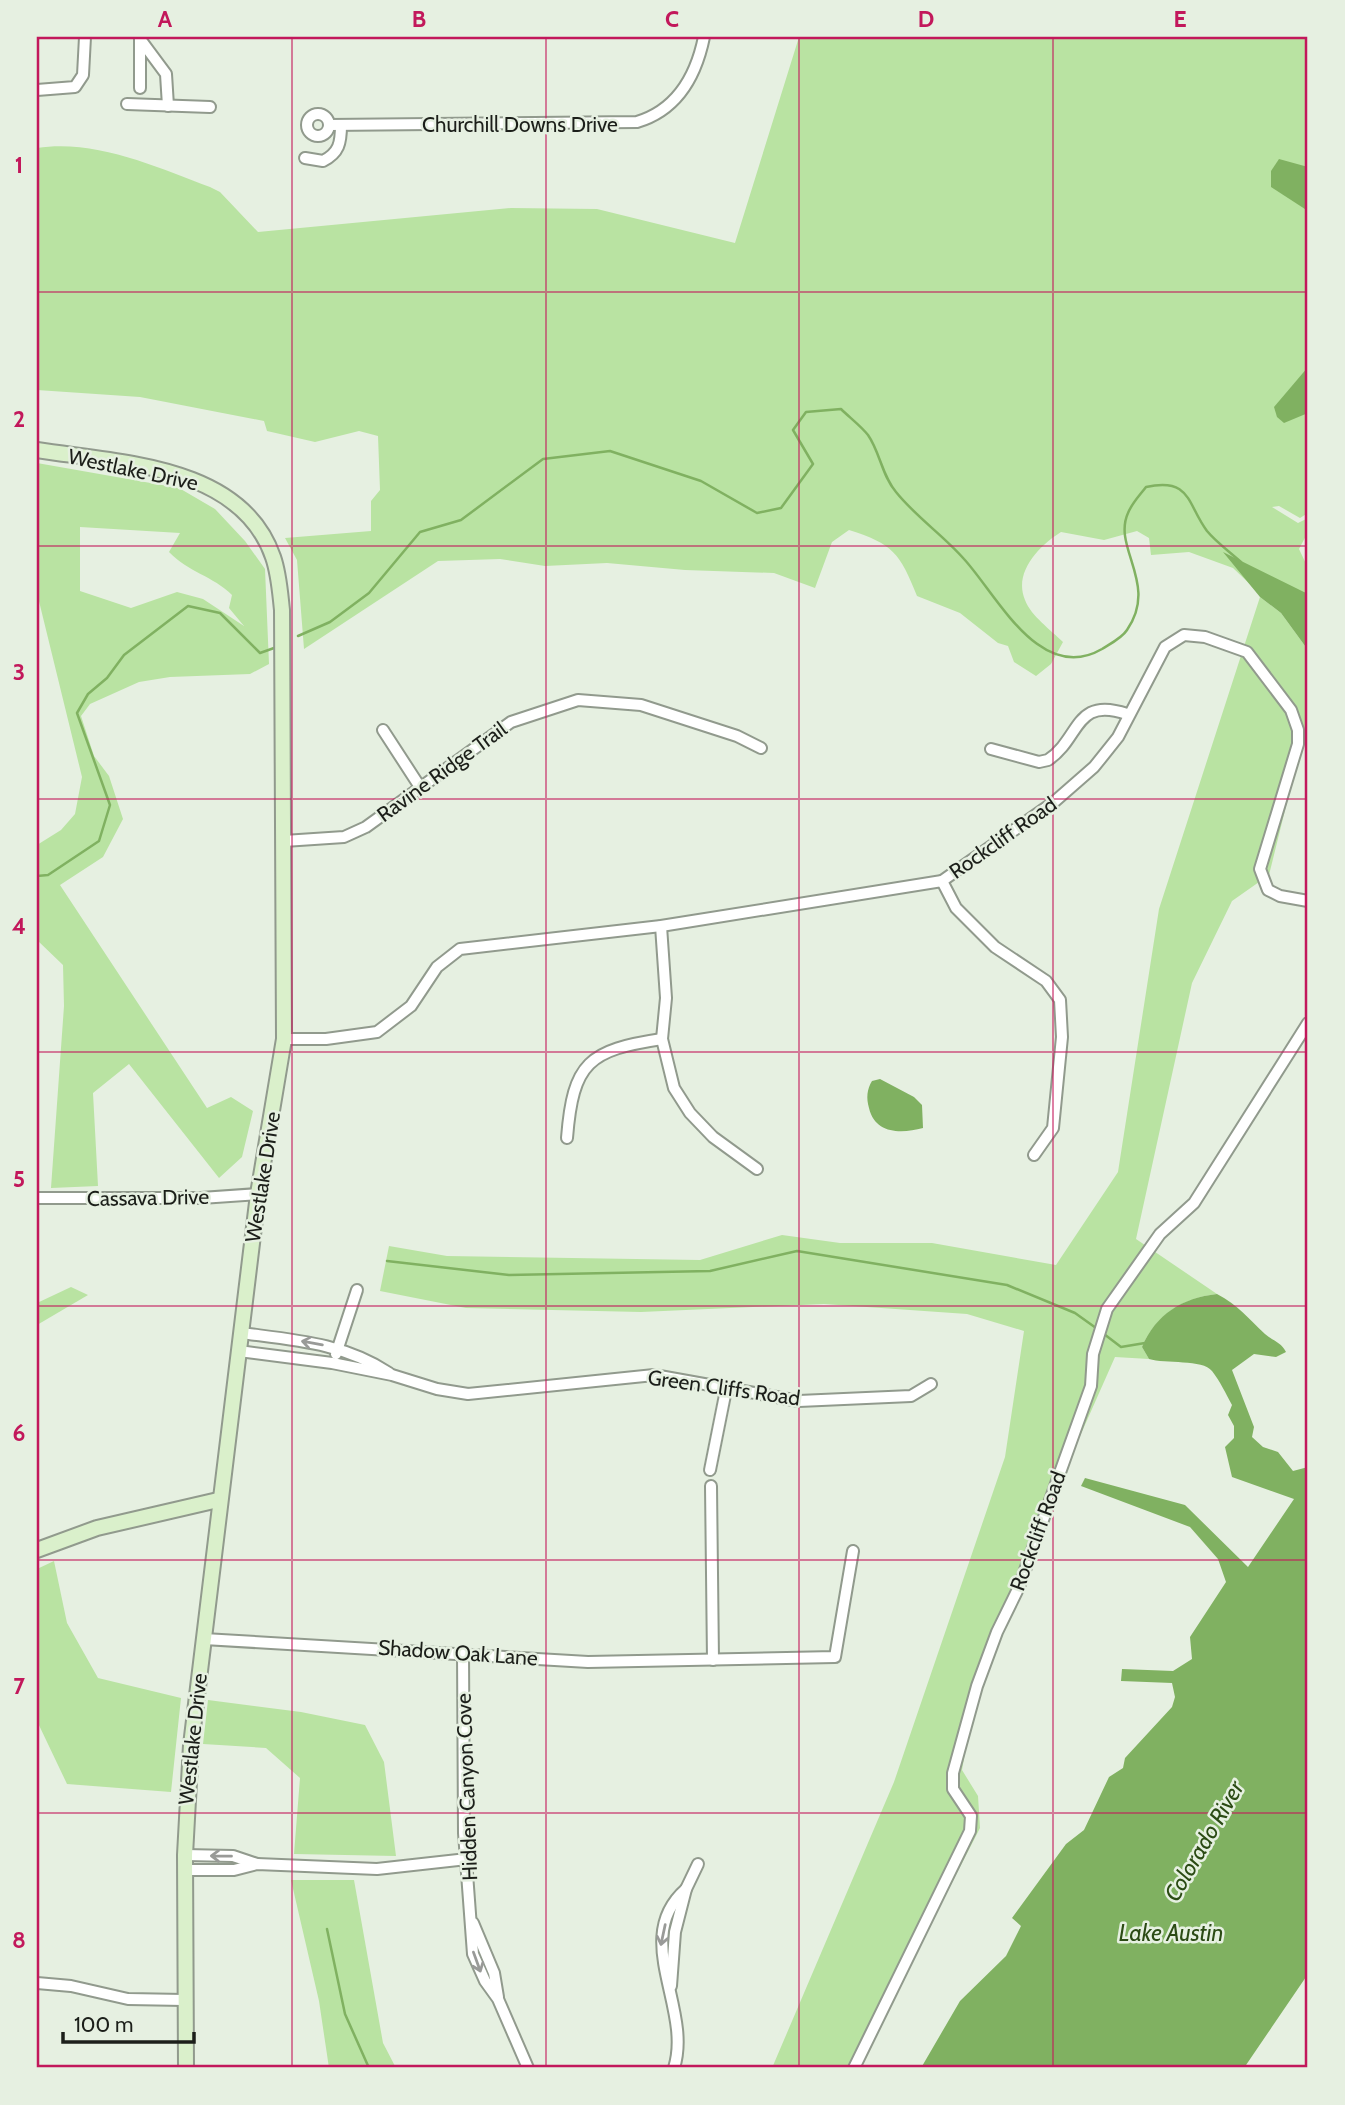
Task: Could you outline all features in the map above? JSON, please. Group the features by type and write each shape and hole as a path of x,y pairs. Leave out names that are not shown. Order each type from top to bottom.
{"street":[{"path":"37,90 75,86 83,75 85,37"},
{"name":"Churchill Downs Drive","path":"305,158 323,161 332,157 340,146 335,125 637,122 657,114 675,100 694,71 704,37"},
{"path":"140,38 140,88"},
{"path":"140,38 166,74 168,106"},
{"path":"127,104 210,107"},
{"name":"Westlake Drive","path":"37,450 123,464 209,486 230,498 259,529 277,570 282,610 284,1039 258,1194 218,1500 188,1772 184,2000 186,2068"},
{"name":"Rockcliff Road","path":"284,1039 326,1040 377,1031 411,1006 437,967 460,949 661,926 942,881 1054,802 1094,767 1118,737 1127,714 1165,647 1184,635 1205,637 1247,652 1291,710 1298,730 1298,744 1260,869 1268,890 1280,896 1308,901"},
{"name":"Ravine Ridge Trail","path":"284,841 344,837 366,827 511,722 578,700 641,705 737,736 761,748"},
{"path":"991,749 1039,762 1048,760 1091,712 1106,707 1127,714"},
{"path":"383,730 421,787"},
{"path":"942,881 956,908 995,947 1046,981 1060,1000 1062,1037 1053,1128 1034,1155"},
{"path":"661,926 666,998 663,1039 674,1088 690,1113 712,1138 757,1169"},
{"name":"Rockcliff Road","path":"854,2068 970,1831 971,1816 953,1789 953,1773 977,1686 997,1632 1019,1587 1091,1386 1093,1354 1107,1309 1160,1234 1194,1203 1308,1023"},
{"path":"568,1138 570,1098 582,1071 601,1054 625,1045 663,1039"},
{"name":"Cassava Drive","path":"37,1199 201,1198 258,1194"},
{"path":"332,1363 357,1290"},
{"name":"Green Cliffs Road","path":"241,1333 315,1342 338,1348 372,1362 392,1375"},
{"name":"Green Cliffs Road","path":"239,1351 332,1363 468,1394 654,1376 799,1401 911,1396 931,1384"},
{"path":"710,1470 726,1390"},
{"path":"711,1486 713,1660"},
{"path":"37,1550 97,1528 218,1500"},
{"name":"Shadow Oak Lane","path":"204,1639 463,1652 588,1662 835,1657 853,1551"},
{"name":"Hidden Canyon Cove","path":"463,1652 467,1859 472,1921 494,1973 498,1999 528,2068"},
{"path":"185,1863 234,1870 257,1864 377,1869 467,1859"},
{"path":"674,2068 678,2038 671,1986 676,1932 686,1889 698,1864"},
{"path":"37,1983 71,1986 128,1999 184,2000"}],"shaded area":[{"path":"799,37 1308,37 1308,513 1300,518 1279,506 1272,507 1298,523 1308,518 1308,532 1299,549 1308,568 1308,604 1257,591 1233,568 1189,552 1151,555 1149,538 1137,531 1104,540 1061,532 1037,552 1023,579 1022,590 1028,606 1063,642 1051,664 1036,676 1014,662 1008,646 998,643 960,613 917,596 900,560 893,552 876,540 849,530 832,542 815,588 774,573 685,570 607,563 545,566 500,559 438,561 304,649 297,560 285,538 371,531 371,501 380,490 378,436 359,431 315,442 267,431 264,421 140,397 37,390 37,148 81,147 168,171 220,192 258,232 511,208 597,209 735,243"},
{"path":"37,463 179,488 215,509 245,541 265,569 269,664 250,674 170,677 139,682 90,704 81,716 94,756 109,776 123,819 103,857 60,885 207,1108 231,1097 253,1111 242,1157 219,1178 129,1064 93,1093 98,1186 51,1188 64,1006 63,965 37,940 37,845 61,830 75,814 82,777 37,593","holes":["80,527 180,533 169,552 232,595 229,608 244,626 203,599 177,592 131,608 80,591"]},
{"path":"1260,597 1281,613 1308,650 1308,717 1269,875 1232,901 1192,983 1136,1239 1217,1294 1193,1299 1163,1317 1142,1347 1149,1359 1115,1357 1061,1479 1027,1578 988,1669 968,1735 962,1770 978,1796 980,1828 857,2068 772,2068 894,1782 1005,1457 1024,1331 967,1314 824,1304 641,1312 466,1308 380,1291 389,1246 447,1256 700,1260 782,1235 840,1243 932,1243 1056,1265 1118,1172 1159,909"},
{"path":"71,1287 88,1295 37,1325 37,1303"},
{"path":"54,1561 67,1623 98,1678 181,1698 171,1792 67,1784 37,1721 37,1569"},
{"path":"208,1700 301,1712 365,1725 384,1762 396,1856 294,1854 300,1778 266,1748 203,1744"},
{"path":"291,1880 354,1880 383,2043 396,2068 329,2068 319,2001"}],"water":[{"path":"1279,159 1308,167 1308,211 1271,187 1271,171"},
{"path":"1308,367 1308,413 1284,423 1277,417 1274,407"},
{"path":"1223,552 1308,594 1308,650 1281,613 1260,597"},
{"path":"880,1079 914,1097 922,1105 923,1128 898,1131 877,1123 872,1117 867,1094 872,1081"},
{"name":"Lake Austin","path":"1217,1294 1237,1308 1286,1352 1276,1357 1254,1354 1232,1370 1254,1427 1252,1437 1263,1447 1278,1452 1293,1471 1308,1467 1308,1974 1244,2068 921,2068 960,2001 1006,1956 1021,1926 1012,1918 1066,1844 1084,1830 1109,1777 1123,1768 1125,1758 1172,1707 1175,1697 1172,1683 1121,1681 1122,1669 1173,1671 1192,1659 1190,1637 1226,1582 1218,1559 1190,1527 1081,1486 1085,1478 1185,1505 1248,1567 1294,1499 1232,1477 1225,1447 1234,1438 1234,1426 1228,1415 1232,1405 1212,1371 1192,1363 1149,1359 1142,1347 1155,1325 1172,1310 1192,1299"}],"waterway":[{"path":"298,636 330,622 369,593 420,532 461,520 543,459 610,451 701,481 757,513 781,508 813,464 793,430 806,412 841,409 868,435 887,479 904,501 964,559 1022,631 1040,646 1059,655 1080,657 1102,649 1127,630 1136,613 1137,582 1125,526 1130,509 1146,487 1161,485 1180,489 1207,531 1241,562"},
{"path":"37,876 48,875 99,841 110,805 77,713 88,694 107,678 124,655 188,606 220,613 260,653 274,648"},
{"path":"387,1261 509,1275 710,1271 797,1251 1007,1285 1075,1313 1096,1328"},
{"path":"1104,1334 1121,1347 1145,1343"},
{"path":"327,1929 345,2014 369,2068"}],"water label":[{"name":"Colorado River","path":"1204,1841"}]}
